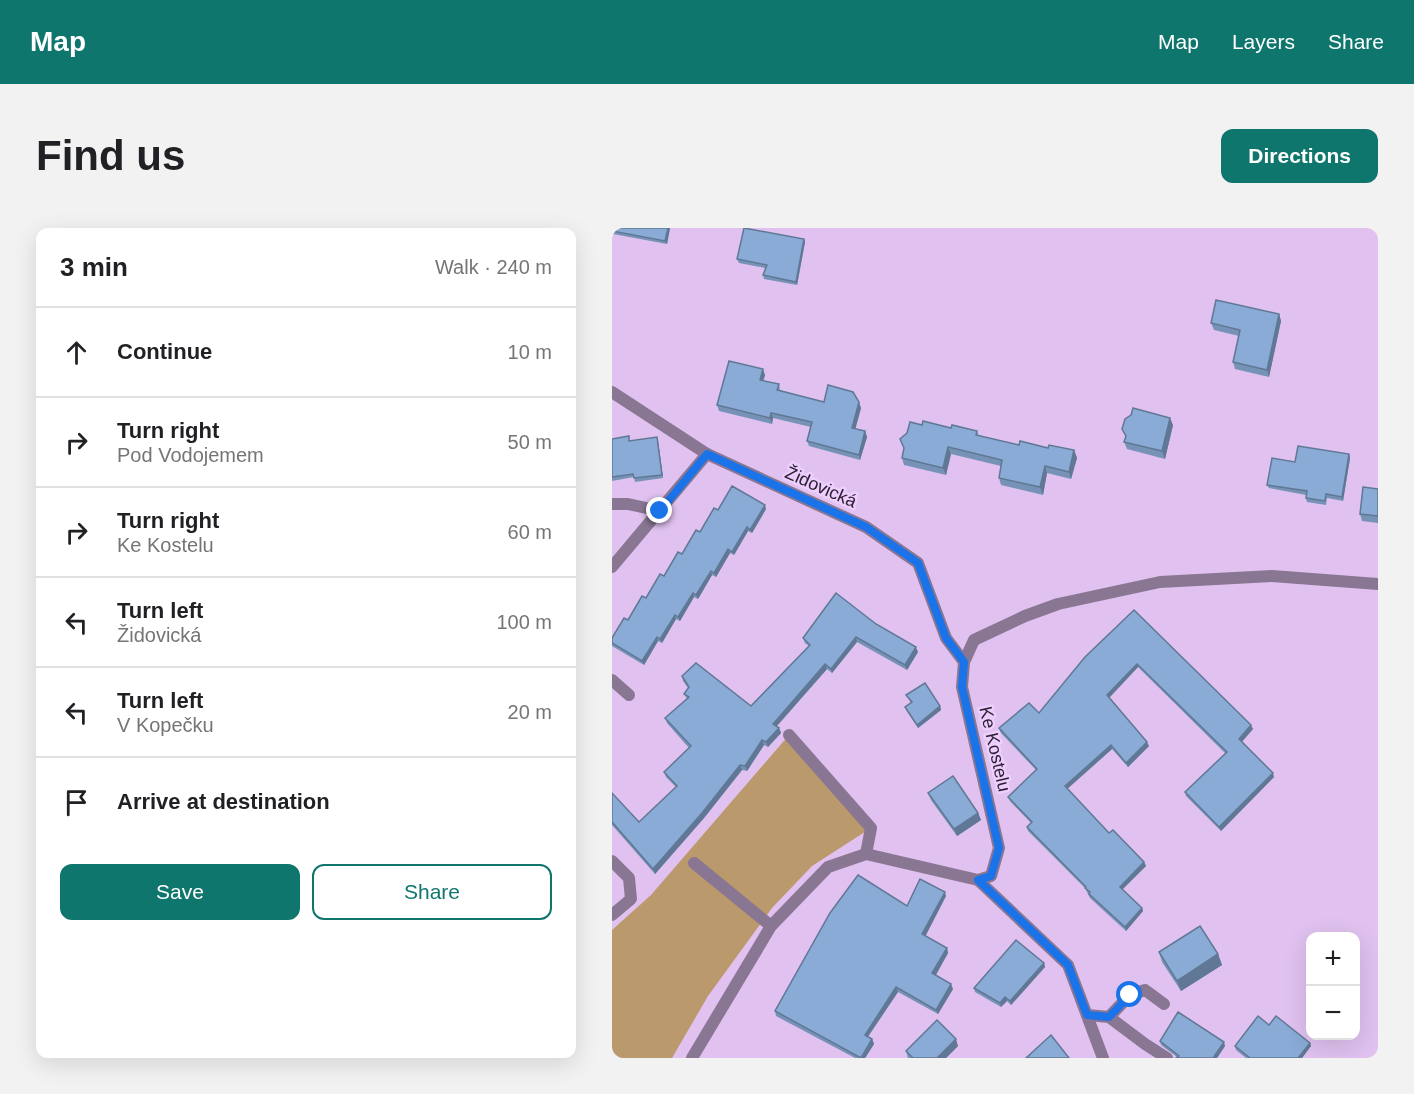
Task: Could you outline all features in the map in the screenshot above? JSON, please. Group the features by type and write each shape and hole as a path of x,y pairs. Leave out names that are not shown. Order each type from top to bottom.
{"street":[{"name":"Židovická","path":"612,392 707,454 866,527 918,563 946,638 964,662"},
{"path":"612,567 707,454"},
{"path":"612,504 628,504 660,511"},
{"path":"964,662 974,640 1025,616 1058,604 1160,582 1272,576 1374,584 1378,594"},
{"name":"Ke Kostelu","path":"964,662 962,687 999,848 991,876 978,880"},
{"path":"612,680 629,695"},
{"path":"789,735 871,828 866,854"},
{"path":"692,1058 771,926 828,867 866,854 978,880 1068,965 1103,1058"},
{"path":"612,861 629,878 631,899 612,915"},
{"path":"694,863 771,926"},
{"path":"1109,1017 1130,995 1145,990 1164,1004"},
{"path":"1087,1015 1109,1017 1167,1058"}],"shaded area":[{"path":"789,735 871,828 812,866 772,908 708,996 672,1058 612,1058 612,930 651,895"}],"building":[{"path":"612,228 668,228 665,241 612,231"},
{"path":"744,228 804,239 796,282 763,275 767,265 737,259"},
{"path":"1216,300 1279,314 1267,370 1233,362 1240,330 1211,323"},
{"path":"729,361 763,369 760,380 779,384 777,390 824,402 828,385 853,392 859,402 852,428 865,431 859,455 807,441 812,422 771,413 770,418 717,405"},
{"path":"1133,408 1170,418 1162,451 1124,442 1126,436 1122,429 1125,419 1131,415"},
{"path":"923,421 977,431 976,435 1019,445 1020,441 1048,448 1049,445 1074,450 1069,472 1045,466 1040,487 999,478 1002,460 948,447 943,468 902,458 904,448 900,439 907,433 910,422 922,425"},
{"path":"629,436 629,441 657,437 662,475 634,478 633,474 612,477 612,439"},
{"path":"1298,446 1349,454 1342,497 1326,494 1325,501 1306,498 1307,491 1267,485 1272,458 1295,462"},
{"path":"732,486 765,505 750,530 747,527 732,552 728,549 714,573 711,571 696,595 693,593 678,617 675,615 660,639 657,637 642,661 612,643 612,638 624,618 628,620 642,596 646,598 660,574 664,576 678,552 682,554 696,530 700,532 714,508 718,510"},
{"path":"1363,487 1378,489 1378,516 1360,514"},
{"path":"836,593 876,624 916,647 905,665 856,637 831,669 825,664 773,724 779,728 766,742 762,740 745,766 740,765 653,869 612,822 612,793 639,822 677,786 664,772 691,746 665,718 689,697 684,694 689,687 682,676 696,663 751,706 810,645 803,638"},
{"path":"1134,610 1251,725 1239,739 1273,773 1219,827 1185,792 1227,752 1137,664 1107,695 1147,742 1126,763 1111,745 1065,786 1109,833 1113,830 1144,862 1120,887 1142,908 1125,927 1089,894 1086,887 1027,827 1032,822 1008,797 1037,769 999,728 1029,703 1039,713 1085,657"},
{"path":"925,683 940,706 917,725 905,707 912,702 906,695"},
{"path":"953,776 978,813 954,829 928,793"},
{"path":"858,875 907,906 920,879 945,892 922,934 947,948 932,973 951,984 936,1010 896,987 865,1035 872,1039 861,1058 775,1011 830,913"},
{"path":"1200,926 1218,954 1177,981 1159,952"},
{"path":"1016,940 1044,963 1010,1001 1005,997 1000,1003 974,988"},
{"path":"1178,1012 1224,1042 1213,1058 1176,1058 1179,1056 1160,1041"},
{"path":"1258,1016 1269,1025 1276,1016 1310,1043 1298,1058 1250,1058 1235,1046"},
{"path":"937,1020 956,1039 937,1058 913,1058 906,1051"},
{"path":"1051,1035 1069,1058 1026,1058"}],"route":[{"path":"660,511 707,454 866,527 918,563 946,638 964,662 962,687 999,848 991,876 978,880 1068,965 1087,1015 1109,1017 1130,995"}]}
